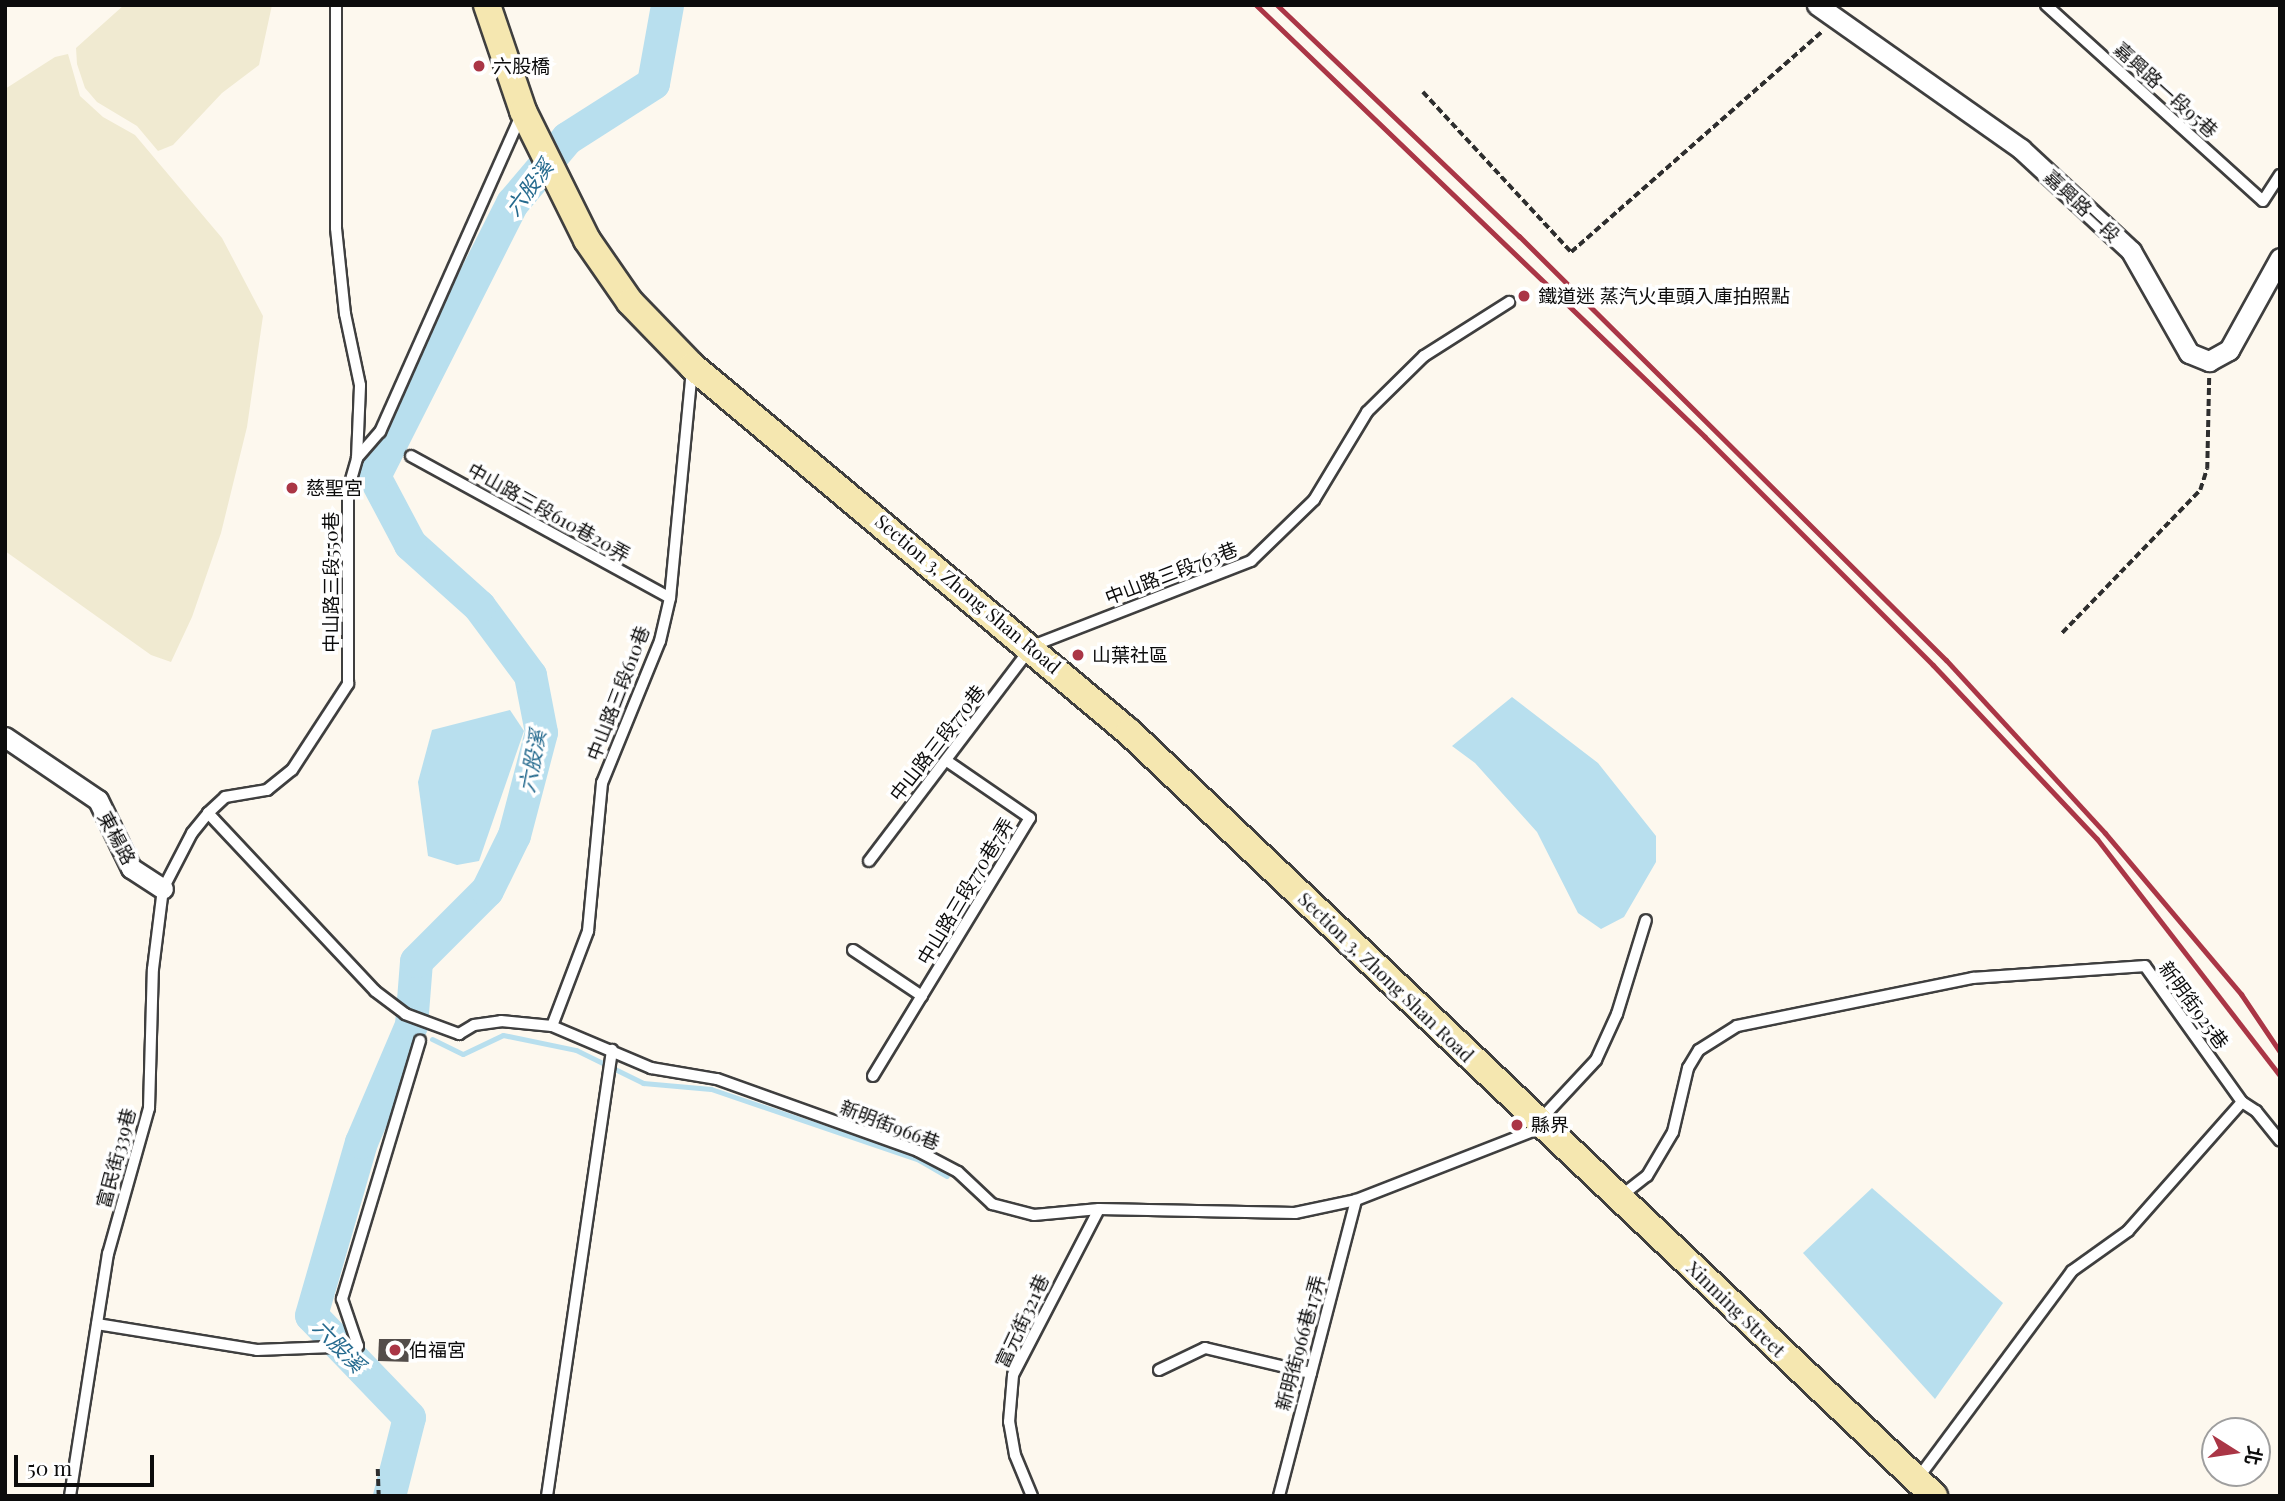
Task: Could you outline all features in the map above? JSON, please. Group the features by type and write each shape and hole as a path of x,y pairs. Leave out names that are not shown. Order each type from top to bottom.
{"street":[{"name":"Section 3, Zhong Shan Road","path":"487,5 523,111 587,240 631,302 692,366 1032,646 1129,732 1541,1125"},
{"name":"嘉興路一段","path":"1817,5 2031,158 2131,251 2174,333 2189,353 2209,361"},
{"path":"2209,361 2229,350 2280,258"},
{"name":"東楊路","path":"5,737 98,800 131,868 163,889"},
{"name":"Xinming Street","path":"1541,1125 1927,1491"}],"lane":[{"name":"中山路三段550巷","path":"192,832 225,797 267,790 292,770 348,684 348,491 357,458 360,385 345,314 336,228 336,5"},
{"name":"嘉興路一段95巷","path":"2046,5 2263,201 2280,175"},
{"path":"357,458 380,432 523,111"},
{"name":"中山路三段763巷","path":"1032,646 1251,561 1314,500 1367,412 1424,356 1509,302"},
{"name":"中山路三段610巷","path":"552,1026 588,931 602,783 660,642 670,598 692,366"},
{"name":"中山路三段610巷20弄","path":"411,456 670,598"},
{"name":"中山路三段770巷","path":"869,861 1032,646"},
{"name":"中山路三段770巷7弄","path":"873,1076 1030,818 947,761"},
{"name":"新明街966巷","path":"208,813 375,991 405,1014 459,1034 474,1026 501,1021 552,1026 612,1049 651,1068 718,1079 918,1151 958,1172 992,1204 1034,1215 1099,1209 1295,1213 1356,1200 1541,1125"},
{"name":"富民街339巷","path":"70,1496 108,1254 149,1108 153,970 163,889 192,832"},
{"path":"1541,1125 1596,1060 1617,1014 1646,919"},
{"name":"中山路三段770巷7弄","path":"853,950 922,996"},
{"name":"新明街925巷","path":"1619,1198 1647,1176 1667,1143 1688,1068 1699,1050 1714,1038 1737,1026 1973,978 2145,966 2242,1102"},
{"path":"97,1324 257,1350 358,1346 342,1299 419,1040"},
{"path":"547,1496 612,1049"},
{"path":"1927,1491 2072,1271 2128,1231 2242,1102 2256,1111 2280,1141"},
{"name":"新明街966巷17弄","path":"1279,1496 1356,1200"},
{"name":"富元街321巷","path":"1032,1496 1015,1455 1009,1422 1013,1375 1099,1209"},
{"path":"1159,1370 1205,1349 1311,1373"}],"path":[{"path":"1423,92 1571,252 1836,19"},
{"path":"2062,633 2200,490 2207,469 2209,361"},
{"path":"378,1469 379,1496"}],"shaded area":[{"path":"124,5 272,5 259,65 222,93 173,145 158,151 137,126 97,102 85,88 77,64 76,48"},
{"path":"68,54 80,96 103,117 135,135 222,238 263,316 247,427 221,533 192,617 171,662 151,655 5,551 5,89 55,57"}],"water":[{"path":"1512,697 1598,763 1656,836 1656,862 1624,917 1601,929 1578,913 1537,832 1475,763 1452,746"},
{"path":"510,710 524,731 479,861 457,865 428,856 418,782 432,730"},
{"path":"1872,1188 2003,1303 1935,1399 1803,1253"}],"building":[{"name":"伯福宮","path":"379,1339 412,1339 412,1362 378,1361"}],"waterway":[{"name":"六股溪","path":"389,1496 409,1417 311,1315 361,1142 411,1025 416,961 487,890 514,835 541,732 530,675 479,606 410,544 374,476 512,203 567,138 653,83 667,5"},
{"name":"六股溪","path":"411,1025 417,1029"},
{"path":"432,1039 463,1054 503,1035 576,1050 643,1083 711,1089 919,1160 947,1176"}],"railway":[{"path":"1256,5 1705,437 1933,665 2097,839 2280,1076"},
{"path":"1277,5 1519,236 1946,660 2105,833 2241,994 2280,1052"}],"place":[{"name":"六股橋","path":"479,66"},
{"name":"鐵道迷 蒸汽火車頭入庫拍照點","path":"1524,296"},
{"name":"慈聖宮","path":"292,488"},
{"name":"山葉社區","path":"1078,655"},
{"name":"縣界","path":"1517,1125"},
{"name":"伯福宮","path":"395,1350"}]}
